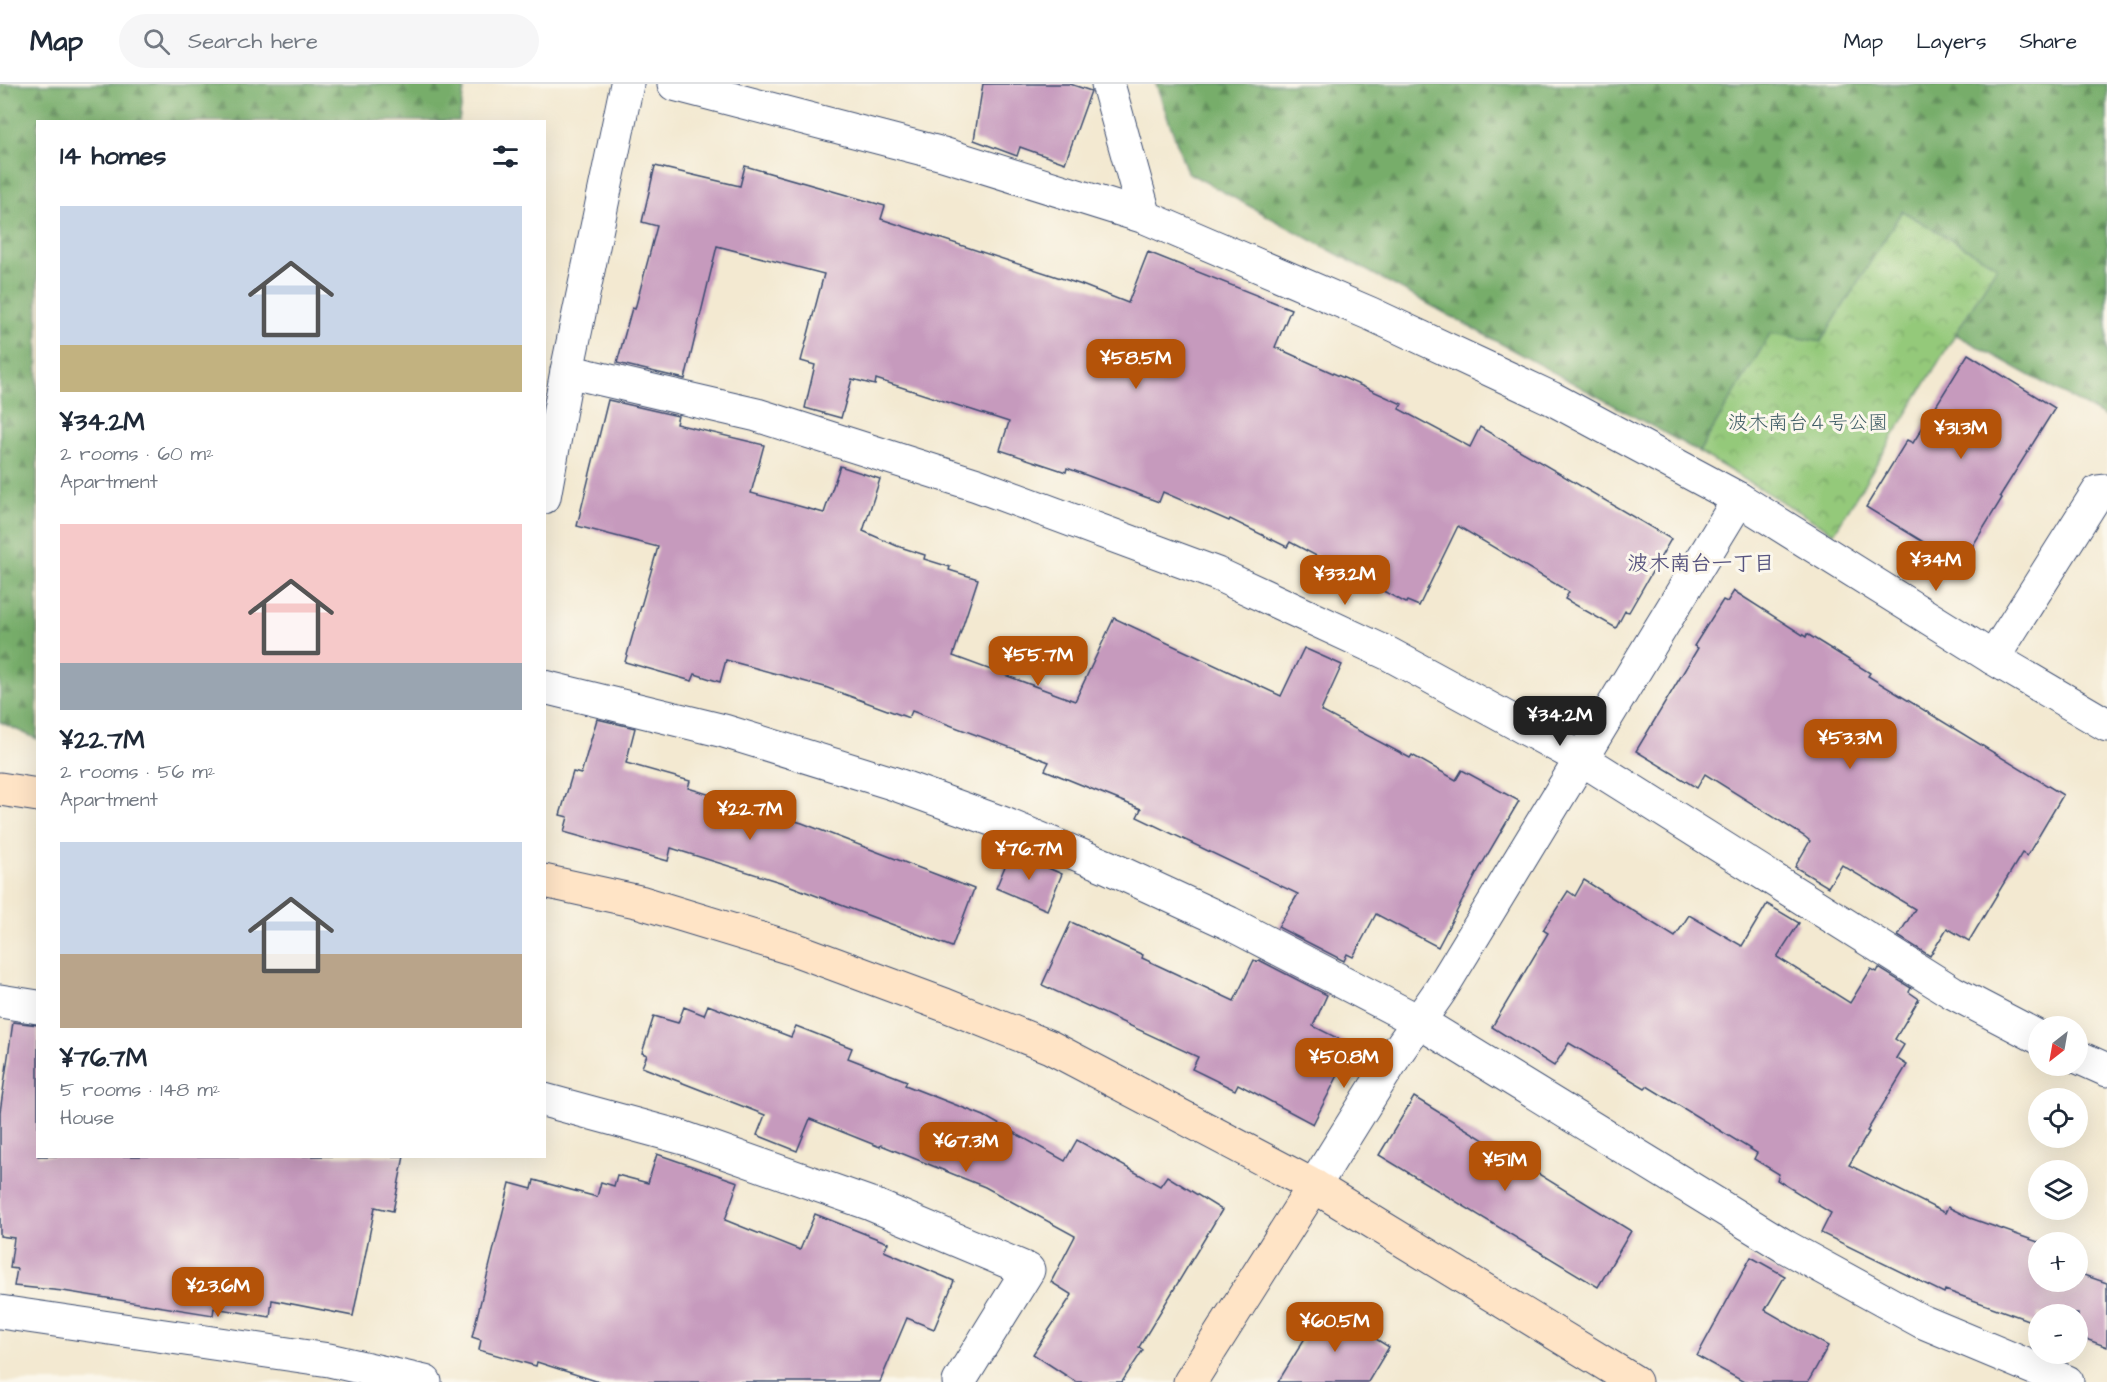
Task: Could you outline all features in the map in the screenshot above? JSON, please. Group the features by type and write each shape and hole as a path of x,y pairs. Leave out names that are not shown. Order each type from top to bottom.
{"street":[{"path":"546,486 567,371 627,84"},
{"path":"674,84 943,153 1145,217 1371,314 1551,398 1739,499 1993,658 2107,725"},
{"path":"1108,84 1145,217"},
{"path":"567,371 757,416 977,485 1217,574 1389,654 1582,759 1952,992 2028,1032"},
{"path":"1993,658 2098,492 2107,491"},
{"path":"1190,1382 1418,1021 1440,992 1739,499"},
{"path":"546,687 724,731 892,783 1002,823 1108,867 1229,923 1418,1021 1786,1247 1921,1321 2067,1382"},
{"path":"0,789 36,795"},
{"path":"546,881 640,902 783,945 1050,1047 1314,1186 1635,1382"},
{"path":"0,1001 36,1007"},
{"path":"2088,1061 2107,1070"},
{"path":"546,1101 684,1138 871,1204 1028,1270 958,1382"},
{"path":"0,1312 329,1360 425,1382"}],"green space":[{"path":"0,84 465,84 459,120 36,120 36,739 0,722"},
{"path":"1156,84 2107,84 2107,418 1955,334 1996,266 1902,211 1821,342 1771,333 1699,452 1187,172"},
{"name":"波木南台４号公園","path":"1902,211 1997,266 1834,533 1699,452 1771,333 1821,342"}],"building":[{"path":"983,84 1070,84 1091,91 1065,163 1020,147 1017,156 974,140"},
{"path":"655,166 740,186 745,166 885,206 881,219 1082,285 1128,303 1148,252 1291,309 1275,347 1402,404 1399,409 1470,447 1480,427 1671,539 1629,612 1625,611 1616,628 1565,599 1569,592 1458,526 1419,606 1407,601 1406,603 1290,542 1287,547 1230,519 1229,521 1163,492 1159,502 1067,468 1066,472 1000,450 1009,422 876,379 875,385 852,379 841,418 805,408 815,365 801,361 824,274 717,246 685,379 617,363 632,308 635,309 657,226 642,222"},
{"path":"1968,354 2055,408 2000,496 2002,498 1961,565 1866,507 1907,440 1913,443"},
{"path":"608,400 678,416 676,424 764,445 751,493 824,513 840,466 880,479 863,531 925,555 924,559 950,567 949,570 978,579 953,656 1075,701 1114,618 1281,696 1304,648 1342,665 1321,711 1410,758 1412,755 1456,780 1462,770 1519,801 1479,869 1438,947 1376,914 1353,957 1347,954 1344,961 1278,927 1298,894 1137,817 1141,809 1045,770 1049,762 912,711 909,718 825,687 726,660 720,682 695,674 692,681 625,662 658,547 577,526"},
{"path":"1734,591 1806,637 1807,634 1870,673 1868,676 2063,795 2027,856 2022,853 1969,941 1947,928 1930,956 1898,936 1915,909 1842,865 1828,887 1795,867 1810,841 1804,836 1705,774 1697,788 1636,751 1698,648 1694,646 1723,600 1727,602"},
{"path":"597,719 635,728 626,763 690,781 688,788 802,823 974,889 952,947 780,882 671,848 668,861 564,832 568,817 560,815 573,772 581,774"},
{"path":"1011,852 1062,874 1047,910 996,888"},
{"path":"1584,880 1675,937 1689,915 1742,946 1767,904 1799,923 1777,957 1850,1003 1871,969 1877,972 1879,968 1911,988 1909,992 1919,999 1895,1039 1904,1045 1896,1058 1907,1065 1849,1165 1945,1213 1948,1207 1970,1218 2028,1238 2028,1292 2088,1292 2088,1276 2107,1283 2107,1347 2088,1340 2088,1304 2028,1304 2028,1320 1945,1290 1944,1293 1821,1233 1831,1213 1777,1180 1779,1174 1754,1159 1757,1153 1647,1086 1645,1088 1569,1043 1554,1066 1492,1027 1548,933 1543,930 1568,891 1575,896"},
{"path":"1071,922 1234,1001 1254,960 1257,962 1259,960 1327,995 1313,1026 1353,1046 1313,1124 1238,1084 1235,1090 1192,1069 1198,1057 1042,985"},
{"path":"708,1005 791,1037 796,1026 852,1048 848,1058 907,1081 905,1085 984,1116 1065,1161 1077,1140 1160,1186 1167,1176 1222,1210 1139,1347 1143,1350 1122,1382 1076,1382 1033,1354 1072,1295 1051,1282 1075,1236 985,1187 810,1119 797,1151 757,1135 765,1115 642,1067 647,1055 642,1053 654,1016 678,1023 684,1007 704,1015"},
{"path":"13,1022 36,1025 36,1158 404,1158 393,1211 375,1207 353,1316 272,1300 270,1317 214,1308 213,1315 63,1291 14,1286 17,1269 10,1268 14,1238 0,1236 0,1112"},
{"path":"1414,1097 1631,1231 1598,1287 1379,1155"},
{"path":"657,1154 738,1182 725,1220 800,1250 815,1214 888,1243 884,1251 954,1281 934,1329 907,1318 880,1382 599,1382 537,1362 536,1366 479,1350 481,1340 472,1337 510,1183 532,1189 534,1180 597,1197 601,1182 614,1186 617,1175 648,1183"},
{"path":"1751,1257 1785,1276 1765,1310 1828,1346 1808,1382 1744,1382 1697,1356"},
{"path":"1324,1307 1389,1347 1368,1382 1278,1382"}],"district":[{"name":"波木南台一丁目","path":"1701,563"}]}
